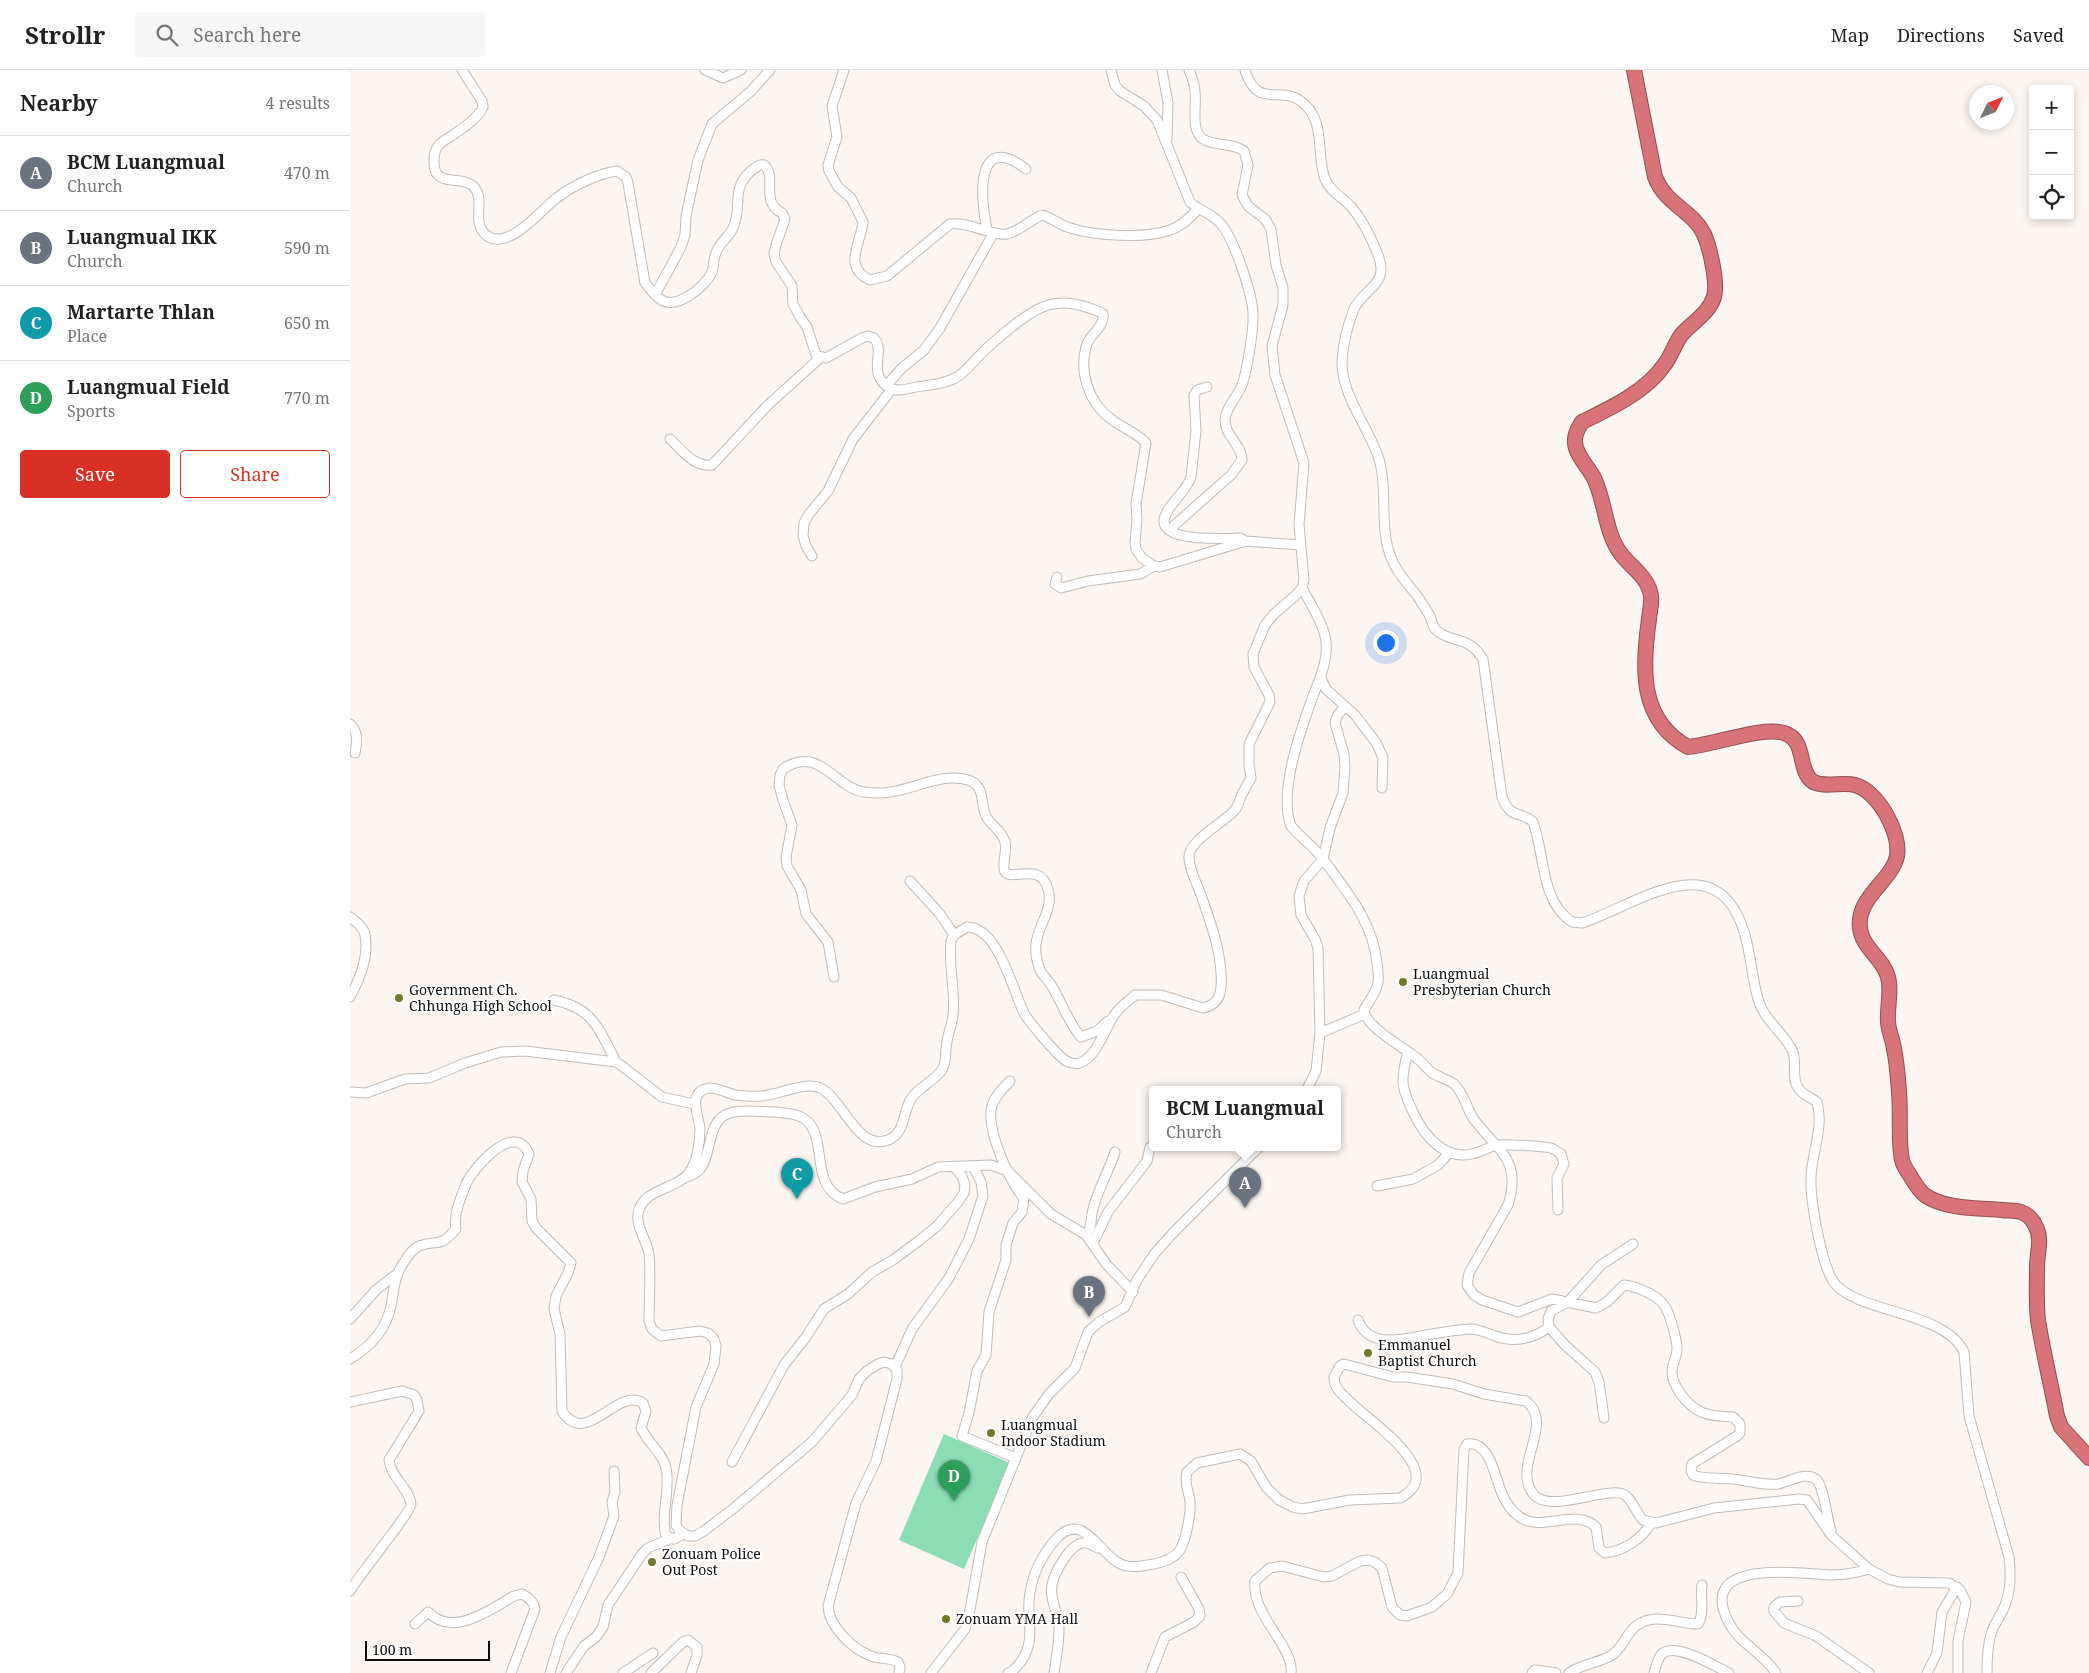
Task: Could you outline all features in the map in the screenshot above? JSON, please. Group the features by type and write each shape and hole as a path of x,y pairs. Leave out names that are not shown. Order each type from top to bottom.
{"highway":[{"path":"1634,70 1656,177 1663,193 1694,220 1704,234 1711,259 1715,291 1710,305 1681,336 1665,364 1654,376 1633,393 1582,422 1577,429 1575,444 1594,479 1609,531 1621,554 1648,584 1651,593 1652,603 1645,656 1647,690 1652,708 1665,731 1688,747 1712,744 1751,734 1774,731 1784,733 1793,738 1799,747 1808,774 1812,780 1827,784 1854,784 1864,788 1882,806 1895,836 1896,856 1894,864 1862,910 1860,929 1863,939 1884,967 1888,977 1890,989 1888,1024 1894,1048 1899,1090 1902,1162 1918,1189 1934,1200 1971,1207 2022,1212 2036,1226 2040,1237 2037,1264 2038,1319 2057,1416 2061,1427 2089,1458"}],"street":[{"path":"462,70 482,100 484,107 473,120 439,144 436,149 434,166 439,176 464,181 475,188 479,202 478,221 484,233 496,240 504,239 524,226 548,204 569,190 596,177 617,171 626,177 628,183 645,283 655,295 666,302 681,300 702,287 713,269 716,252 733,228 740,185 745,176 756,167 764,165 769,173 768,192 772,203 785,219 774,254 776,262 792,286 793,304 808,327 814,351 820,358"},
{"path":"706,70 723,78 741,70"},
{"path":"655,295 681,247 685,235 686,216 698,160 712,124 751,91 770,70"},
{"path":"844,70 832,106 837,137 828,165 829,171 838,187 851,198 863,222 854,260 859,271 870,280 887,276 950,224 959,223 990,232 1014,232 1042,215 1071,228 1098,233 1160,232 1181,225 1198,209"},
{"path":"1111,70 1115,84 1120,91 1151,112 1157,120 1190,202 1222,224 1229,236 1244,276 1253,312 1251,336 1242,385 1225,416 1227,429 1240,450 1242,460 1231,475 1169,530"},
{"path":"1162,70 1168,103 1166,144"},
{"path":"1189,70 1195,92 1198,134 1205,140 1228,144 1247,154 1248,165 1242,195 1248,206 1265,219 1271,229 1276,265 1284,297 1273,337 1272,364 1279,393 1304,462 1300,510 1300,546 1304,571 1302,588 1325,636 1325,656 1321,678 1293,759 1288,809 1291,826 1323,859 1365,918 1376,951 1378,981 1376,990 1364,1010 1365,1014 1383,1034 1408,1052 1433,1074 1457,1086 1472,1117 1498,1145 1510,1168 1512,1178 1510,1196 1469,1273 1467,1285 1470,1291 1482,1300 1518,1312 1546,1300 1568,1302 1588,1307 1602,1306 1624,1285 1629,1285 1660,1301 1668,1312 1677,1346 1672,1374 1678,1389 1688,1403 1697,1411 1711,1416 1733,1417 1740,1424 1740,1433 1737,1436 1692,1464 1691,1470 1693,1475 1769,1484 1778,1484 1806,1476 1812,1477 1819,1484 1832,1536"},
{"path":"1245,70 1248,80 1260,93 1265,95 1291,96 1298,99 1310,110 1316,123 1325,180 1359,217 1378,255 1381,265 1379,280 1354,310 1343,350 1342,362 1343,374 1350,395 1378,456 1387,545 1397,571 1424,606 1436,630 1473,647 1483,659 1504,804 1514,814 1534,822 1551,896 1558,910 1572,922 1582,923 1644,896 1690,883 1713,890 1728,899 1734,908 1745,935 1762,1010 1793,1052 1798,1089 1818,1102 1820,1117 1811,1178 1812,1200 1824,1257 1833,1282 1849,1295 1900,1312 1944,1331 1961,1345 1964,1358 1969,1416 2007,1549 2011,1575 2010,1590 2004,1608 1991,1634 1987,1658 1987,1673"},
{"path":"812,556 803,536 804,523 828,491 853,440 902,368 924,350 940,328 990,232 983,185 986,165 995,158 1004,156 1011,158 1026,169"},
{"path":"670,439 693,461 703,466 712,465 768,405 820,358 826,358 862,338 868,336 874,338 879,346 876,366 878,374 889,388 898,390 945,382 964,373 998,337 1033,310 1061,302 1078,304 1102,312 1104,317 1090,336 1086,347 1084,376 1087,387 1105,414 1146,443 1136,504 1135,543 1138,554 1154,566 1160,567 1246,541"},
{"path":"1207,387 1199,388 1194,396 1196,431 1192,473 1188,484 1166,513 1164,522 1169,530 1177,535 1188,537 1240,538 1246,541 1300,546"},
{"path":"1057,577 1055,584 1061,588 1088,581 1140,574 1154,566"},
{"path":"834,977 828,942 806,914 802,906 801,890 787,866 786,857 792,825 779,785 783,769 796,763 814,763 823,767 853,789 862,792 891,792 947,779 959,778 973,782 980,790 987,818 1001,833 1005,843 1004,868 1006,872 1012,876 1033,873 1043,877 1047,886 1050,903 1039,932 1036,945 1037,959 1040,971 1053,987 1072,1027 1081,1037 1097,1031 1134,996 1161,995 1203,1008 1216,1003 1222,991 1220,956 1214,931 1192,870 1189,855 1190,848 1196,841 1225,821 1236,810 1240,796 1251,778 1249,744 1270,702 1269,695 1254,667 1254,654 1268,620 1302,588"},
{"path":"1321,678 1326,690 1369,730 1377,744 1383,758 1382,788"},
{"path":"1308,1086 1316,1071 1320,1033 1318,948 1301,915 1299,896 1304,881 1323,859 1330,828 1343,793 1344,754 1335,723 1337,716 1344,706"},
{"path":"350,724 356,732 355,753"},
{"path":"910,881 940,914 954,935"},
{"path":"350,917 361,926 366,934 364,962 358,983 350,997"},
{"path":"685,1178 693,1165 698,1147 700,1129 694,1104 700,1092 712,1088 734,1095 759,1096 814,1086 827,1092 863,1136 878,1142 886,1141 900,1132 909,1101 922,1087 937,1076 945,1063 947,1042 953,1017 950,950 954,935 967,927 973,927 985,935 1008,970 1026,1016 1067,1062 1074,1064 1087,1058 1099,1043 1114,1016"},
{"path":"554,1000 580,1008 598,1028 616,1062 662,1097 694,1104"},
{"path":"1320,1033 1365,1014"},
{"path":"350,1092 366,1093 404,1079 429,1078 465,1063 501,1052 525,1052 616,1062"},
{"path":"1408,1052 1403,1069 1402,1082 1409,1104 1417,1120 1442,1150 1448,1154 1461,1156 1498,1145 1551,1148 1561,1154 1564,1164 1557,1178 1558,1210"},
{"path":"1010,1081 995,1099 991,1112 996,1140 1012,1182 1024,1199 1022,1212 1014,1223 1006,1245 1006,1260 989,1312 986,1355 977,1371 969,1413 962,1436 1016,1458"},
{"path":"895,1367 884,1362 867,1371 859,1379 847,1402 812,1442 704,1531 695,1536 688,1536 683,1534 676,1525 677,1505 696,1407 714,1364 716,1346 714,1339 708,1333 700,1331 661,1336 652,1329 649,1322 648,1252 638,1223 638,1213 647,1198 701,1168 714,1129 722,1117 730,1113 747,1112 787,1113 800,1116 807,1121 817,1143 823,1180 835,1196 843,1199 875,1186 912,1179 938,1167 947,1166 955,1168 991,1165 1008,1171 1051,1214 1086,1235 1107,1266 1133,1292"},
{"path":"350,1359 366,1349 384,1325 388,1316 395,1280 402,1264 416,1248 444,1241 456,1229 454,1219 467,1183 486,1158 497,1148 508,1142 514,1142 526,1148 529,1154 523,1171 522,1182 531,1199 532,1221 536,1228 571,1263 556,1296 554,1310 560,1334 562,1411 570,1420 592,1422 614,1406 634,1400 643,1403 646,1411 641,1428 666,1468 665,1531 666,1536 670,1539"},
{"path":"1093,1243 1108,1212 1147,1161 1149,1151"},
{"path":"931,1673 965,1629 982,1542 1032,1418 1049,1394 1075,1368 1088,1332 1099,1322 1125,1308 1137,1280 1155,1253 1255,1151"},
{"path":"1086,1235 1092,1227 1092,1210 1115,1152"},
{"path":"1377,1186 1414,1179 1438,1165 1448,1154"},
{"path":"899,1673 900,1667 898,1662 869,1655 853,1644 832,1622 828,1615 828,1606 856,1503 876,1461 897,1379 895,1367 912,1329 949,1278 969,1239 983,1196 981,1182 973,1166"},
{"path":"732,1462 784,1365 806,1337 824,1309 848,1294 872,1272 893,1260 920,1240 937,1226 958,1202 964,1193 965,1185 962,1176 955,1168"},
{"path":"1604,1418 1599,1382 1595,1372 1549,1328 1548,1318 1551,1311 1568,1302 1600,1265 1633,1244"},
{"path":"350,1319 376,1290 398,1273"},
{"path":"1358,1320 1361,1328 1378,1339 1395,1341 1472,1329 1507,1340 1523,1339 1540,1334 1549,1328"},
{"path":"1008,1673 1018,1666 1026,1654 1031,1628 1029,1596 1033,1577 1040,1561 1053,1543 1066,1531 1078,1529 1120,1563 1127,1566 1146,1566 1162,1563 1172,1558 1180,1550 1190,1513 1190,1501 1186,1487 1187,1472 1197,1463 1240,1454 1251,1461 1266,1487 1280,1500 1293,1508 1350,1500 1400,1498 1405,1496 1411,1490 1416,1476 1411,1460 1383,1430 1337,1388 1334,1377 1340,1366 1344,1364 1393,1376 1453,1384 1484,1394 1526,1401 1531,1405 1537,1416 1527,1474 1528,1483 1533,1493 1544,1500 1552,1502 1620,1494 1628,1499 1643,1520 1651,1523 1714,1508 1804,1499 1811,1504 1821,1523 1832,1536 1869,1569 1888,1579 1899,1582 1949,1583 1957,1587 1966,1602 1958,1641 1958,1673"},
{"path":"350,1402 402,1391 414,1395 417,1400 418,1411 389,1460 391,1470 412,1506 350,1591"},
{"path":"1291,1673 1290,1659 1260,1606 1255,1581 1275,1566 1282,1566 1324,1577 1332,1576 1360,1561 1368,1560 1375,1562 1382,1568 1392,1607 1400,1615 1407,1616 1432,1607 1448,1594 1458,1573 1464,1449 1466,1444 1473,1443 1480,1446 1486,1454 1503,1496 1514,1513 1520,1518 1547,1522 1584,1519 1596,1527 1599,1548 1606,1553 1630,1545 1647,1531 1651,1523"},
{"path":"550,1673 561,1637 599,1557 614,1516 612,1502 615,1491 614,1471"},
{"path":"566,1673 584,1646 596,1637 603,1627 608,1605 642,1554 648,1548 670,1539 678,1538 683,1534"},
{"path":"1054,1673 1060,1629 1058,1614 1053,1601 1052,1585 1065,1559 1076,1545 1088,1544 1104,1550"},
{"path":"1776,1673 1729,1623 1722,1598 1727,1585 1750,1574 1770,1572 1846,1575 1869,1569"},
{"path":"1150,1673 1165,1637 1194,1622 1200,1616 1199,1609 1181,1577"},
{"path":"1569,1673 1587,1663 1611,1656 1620,1648 1635,1626 1646,1620 1656,1618 1698,1624 1702,1615 1700,1596 1702,1585"},
{"path":"1927,1673 1936,1653 1942,1612 1957,1587"},
{"path":"416,1624 428,1612 435,1619 448,1623 466,1621 514,1596 522,1594 527,1596 534,1604 535,1609 512,1673"},
{"path":"1798,1601 1780,1602 1774,1607 1774,1611 1784,1623 1816,1636 1869,1673"},
{"path":"651,1673 671,1652 688,1640 697,1647 697,1655 691,1673"},
{"path":"1654,1673 1661,1655 1667,1651 1675,1650 1692,1655 1730,1673"},
{"path":"623,1673 652,1653"},
{"path":"1532,1673 1535,1670 1556,1673"}],"green space":[{"path":"944,1434 1010,1463 964,1569 899,1540"}],"place":[{"name":"Luangmual Presbyterian Church","path":"1403,982"},
{"name":"Government Ch. Chhunga High School","path":"399,998"},
{"name":"Martarte Thlan","path":"797,1199"},
{"name":"BCM Luangmual","path":"1245,1208"},
{"name":"Luangmual IKK","path":"1089,1317"},
{"name":"Emmanuel Baptist Church","path":"1368,1353"},
{"name":"Luangmual Indoor Stadium","path":"991,1433"},
{"name":"Luangmual Field","path":"954,1501"},
{"name":"Zonuam Police Out Post","path":"652,1562"},
{"name":"Zonuam YMA Hall","path":"946,1619"}]}
